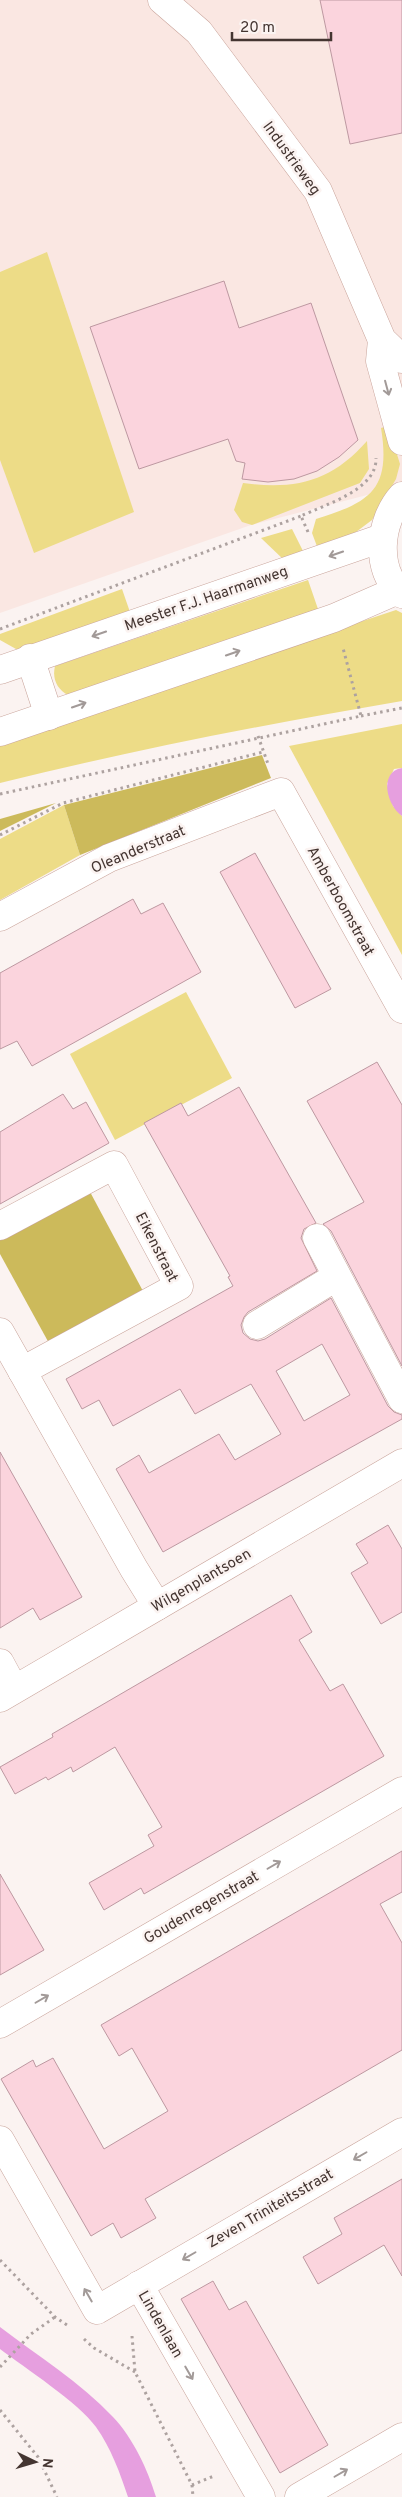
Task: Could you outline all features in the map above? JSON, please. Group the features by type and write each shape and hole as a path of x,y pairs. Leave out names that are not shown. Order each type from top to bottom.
{"street":[{"name":"Industrieweg","path":"162,0 198,32 318,192 382,340 402,359"},
{"name":"Industrieweg","path":"382,340 380,361 402,441"},
{"path":"0,732 334,618 400,592 385,565 382,538 392,507 402,496"},
{"name":"Meester F.J. Haarmanweg","path":"0,670 30,658 382,538"},
{"path":"30,658 49,716"},
{"name":"Oleanderstraat","path":"0,917 109,858 280,792"},
{"name":"Amberboomstraat","path":"280,792 402,1009"},
{"name":"Eikenstraat","path":"0,1226 114,1165 179,1286 22,1371"},
{"path":"317,1238 336,1277 402,1398"},
{"path":"257,1325 336,1277"},
{"path":"0,1332 134,1569 157,1606"},
{"name":"Wilgenplantsoen","path":"7,1693 402,1463"},
{"path":"0,1663 7,1693"},
{"name":"Goudenregenstraat","path":"0,2024 402,1791"},
{"name":"Zeven Triniteitsstraat","path":"139,2285 402,2132"},
{"name":"Lindenlaan","path":"0,2140 97,2310 139,2285 261,2497"},
{"path":"299,2497 402,2437"}],"path":[{"path":"0,629 301,516"},
{"path":"361,716 402,708"},
{"path":"0,835 63,803 263,752 258,736"},
{"path":"0,2367 31,2334 55,2317"},
{"path":"131,2332 134,2372 192,2485 193,2497"},
{"path":"0,2410 38,2457 57,2497"},
{"path":"192,2485 214,2476 210,2468"}],"shaded area":[{"path":"0,0 402,0 402,486 251,525 0,613"},
{"path":"47,252 134,512 34,553 0,460 0,272"},
{"path":"388,426 400,464 396,479 372,520 348,538 318,549 312,533 316,519 351,506 373,490 383,466 381,428"},
{"path":"367,441 369,469 360,483 252,525 242,522 234,510 243,483 279,485 296,484 311,480 340,466"},
{"path":"292,529 304,553 284,560 261,538"},
{"path":"308,580 318,609 68,695 56,683 54,675 55,666"},
{"path":"122,589 131,615 29,650 16,649 0,640 0,634"},
{"path":"396,610 402,613 402,701 200,738 0,783 0,741"},
{"path":"402,724 402,768 394,769 387,784 393,806 402,816 402,955 289,746"},
{"path":"262,755 271,778 80,855 64,805"},
{"path":"402,768 402,816 392,805 387,790 387,782 394,771"},
{"path":"56,803 0,831 0,819"},
{"path":"64,805 80,855 0,900 0,839"},
{"path":"186,992 232,1078 115,1140 70,1054"},
{"path":"89,1190 144,1293 50,1345 0,1254 0,1240"},
{"path":"0,2327 87,2392 113,2417 139,2455 156,2497 128,2497 111,2452 96,2427 65,2397 0,2349"}],"building":[{"path":"320,0 402,0 402,133 350,144"},
{"path":"224,281 239,328 311,303 358,440 339,457 317,471 294,479 268,482 242,479 245,463 236,461 228,439 139,469 90,327"},
{"path":"255,853 331,989 295,1008 220,872"},
{"path":"133,899 141,914 163,903 201,972 32,1066 17,1041 0,1049 0,973"},
{"path":"377,1062 402,1105 402,1366 331,1231 323,1224 364,1202 307,1101"},
{"path":"239,1087 316,1223 304,1229 301,1238 317,1271 248,1312 241,1325 243,1333 250,1339 258,1341 265,1339 331,1298 388,1406 394,1412 402,1415 402,1419 163,1552 116,1469 139,1455 149,1473 219,1434 235,1460 281,1434 251,1384 195,1414 180,1389 113,1426 99,1400 82,1409 66,1379 233,1286 228,1277 230,1276 144,1123 181,1103 188,1116","holes":["322,1344 350,1395 304,1421 276,1371"]},
{"path":"63,1094 73,1109 86,1102 109,1143 0,1204 0,1132"},
{"path":"0,1452 82,1597 40,1620 33,1608 0,1628"},
{"path":"388,1525 402,1549 402,1612 381,1624 351,1573 368,1563 356,1544"},
{"path":"291,1595 312,1632 299,1640 330,1691 343,1684 384,1756 144,1894 141,1888 104,1910 89,1883 154,1846 148,1835 162,1827 115,1747 73,1772 71,1767 48,1780 46,1777 15,1794 0,1767 53,1737 52,1734"},
{"path":"402,1851 402,1892 380,1904 402,1943 402,2050 145,2199 156,2218 121,2238 113,2223 91,2236 1,2079 33,2060 36,2067 53,2058 104,2149 168,2111 132,2048 119,2056 101,2025"},
{"path":"0,1874 44,1950 0,1975"},
{"path":"402,2179 402,2276 384,2245 318,2284 303,2257 342,2234 334,2218"},
{"path":"213,2281 229,2310 246,2301 328,2445 280,2473 181,2299"}]}
